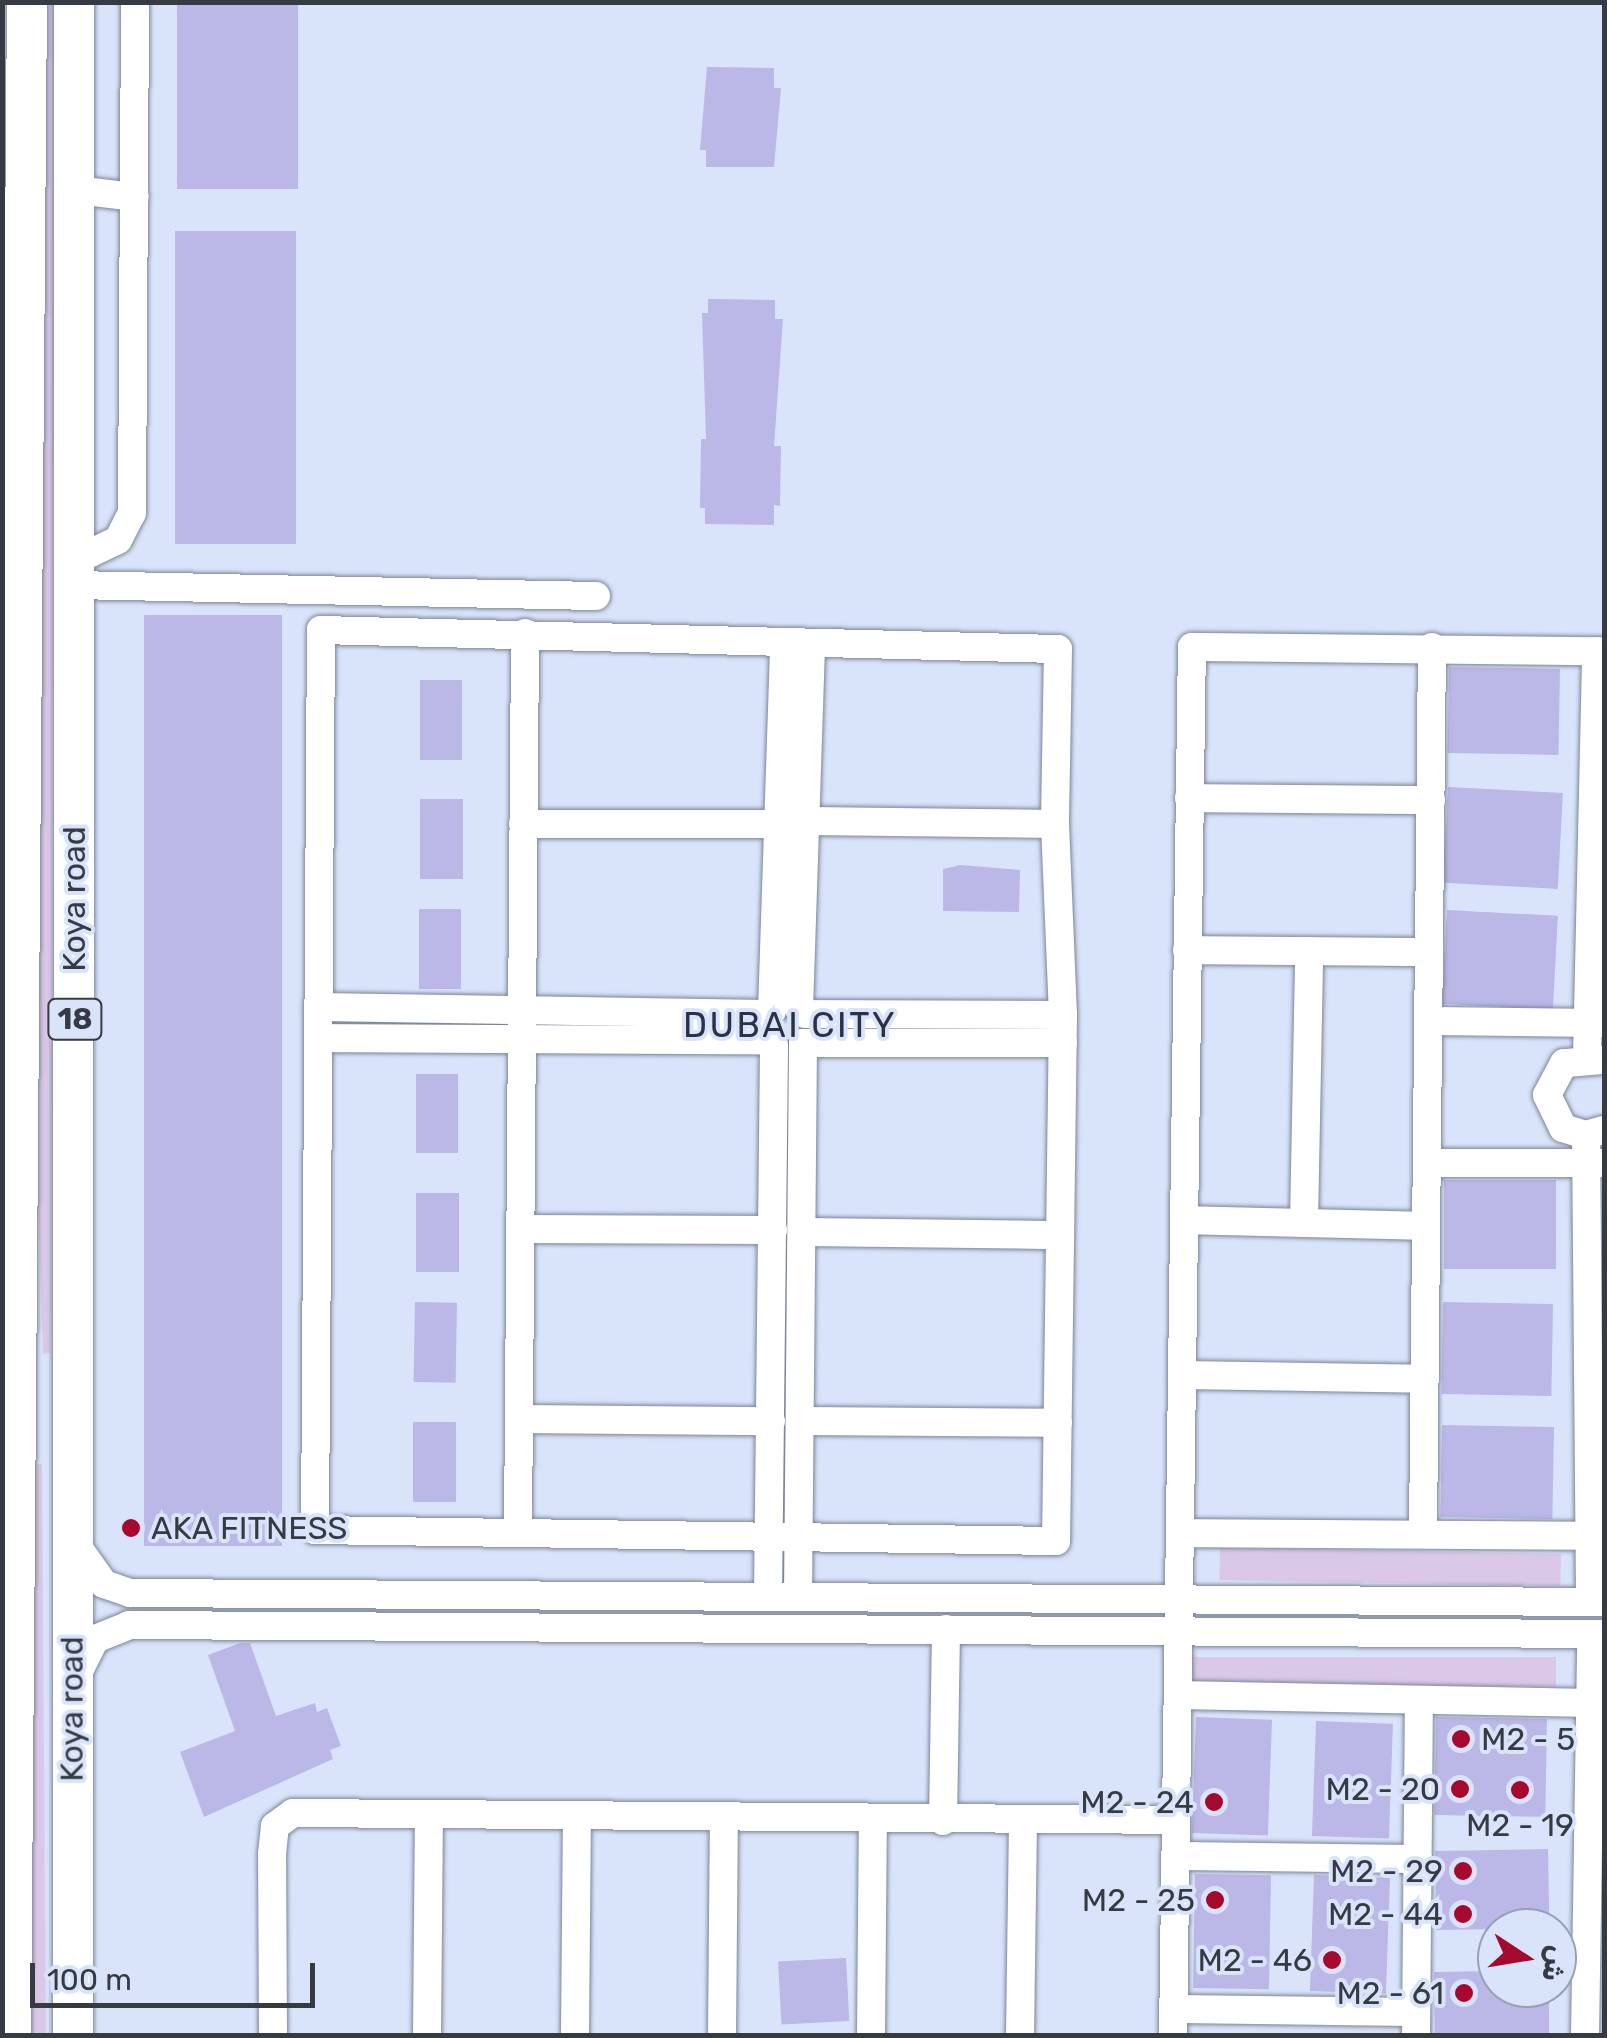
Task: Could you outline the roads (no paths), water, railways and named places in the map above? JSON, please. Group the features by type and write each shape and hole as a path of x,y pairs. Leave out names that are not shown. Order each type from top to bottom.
{"highway":[{"name":"Koya road","path":"11,2036 27,2"},
{"name":"Koya road","path":"73,2036 74,2"},
{"path":"16,1352 42,1386 62,1380 74,1355"},
{"path":"18,1473 46,1453 74,1472"}],"street":[{"path":"76,572 118,540 132,514 135,2"},
{"path":"76,190 134,197"},
{"path":"76,572 596,596"},
{"path":"321,630 797,643 1058,649 1055,824 1063,1029 1056,1541 799,1534 315,1530 321,630"},
{"path":"518,1532 525,633"},
{"path":"797,643 809,822 781,1022 792,1049 803,1043 1063,1029"},
{"path":"768,1595 772,1230 781,1022 780,824 797,643"},
{"path":"1419,1700 1416,2024 1174,2022 1189,798 1196,643 1600,651 1596,1059 1555,1072 1547,1095 1563,1128 1596,1147"},
{"path":"1424,1534 1432,647"},
{"path":"1189,798 1430,800"},
{"path":"809,822 1055,824"},
{"path":"523,824 780,824"},
{"path":"1187,950 1429,952"},
{"path":"1304,1223 1309,951"},
{"path":"318,1007 522,1009 781,1022 1063,1029"},
{"path":"318,1038 522,1038 781,1022"},
{"path":"1428,1022 1596,1023"},
{"path":"798,1596 803,1043"},
{"path":"1427,1163 1596,1147"},
{"path":"72,1533 90,1572 121,1592 1597,1602 1596,1147"},
{"path":"1184,1220 1426,1226"},
{"path":"520,1229 772,1230"},
{"path":"804,1232 1060,1235"},
{"path":"772,1361 802,1360"},
{"path":"1182,1375 1425,1379"},
{"path":"519,1419 771,1421"},
{"path":"801,1421 1058,1423"},
{"path":"1180,1533 1597,1536"},
{"path":"121,1592 122,1626"},
{"path":"915,1595 916,1629"},
{"path":"72,1694 95,1640 122,1626 1598,1634 1585,2036"},
{"path":"943,1821 946,1630"},
{"path":"1178,1695 1597,1703"},
{"path":"273,2036 275,1826 293,1814 1023,1822 1176,1820"},
{"path":"427,2036 429,1815"},
{"path":"575,2036 577,1816"},
{"path":"722,2036 724,1818"},
{"path":"872,2036 873,1820"},
{"path":"1020,2036 1023,1822"},
{"path":"1176,1856 1418,1860"}],"place":[{"name":"AKA FITNESS","path":"131,1528"},
{"name":"M2 - 5","path":"1461,1739"},
{"name":"M2 - 20","path":"1460,1789"},
{"name":"M2 - 19","path":"1520,1790"},
{"name":"M2 - 24","path":"1214,1802"},
{"name":"M2 - 29","path":"1463,1871"},
{"name":"M2 - 25","path":"1215,1900"},
{"name":"M2 - 44","path":"1463,1914"},
{"name":"M2 - 46","path":"1332,1960"},
{"name":"M2 - 61","path":"1464,1993"}],"district":[{"name":"DUBAI CITY","path":"790,1025"}]}
